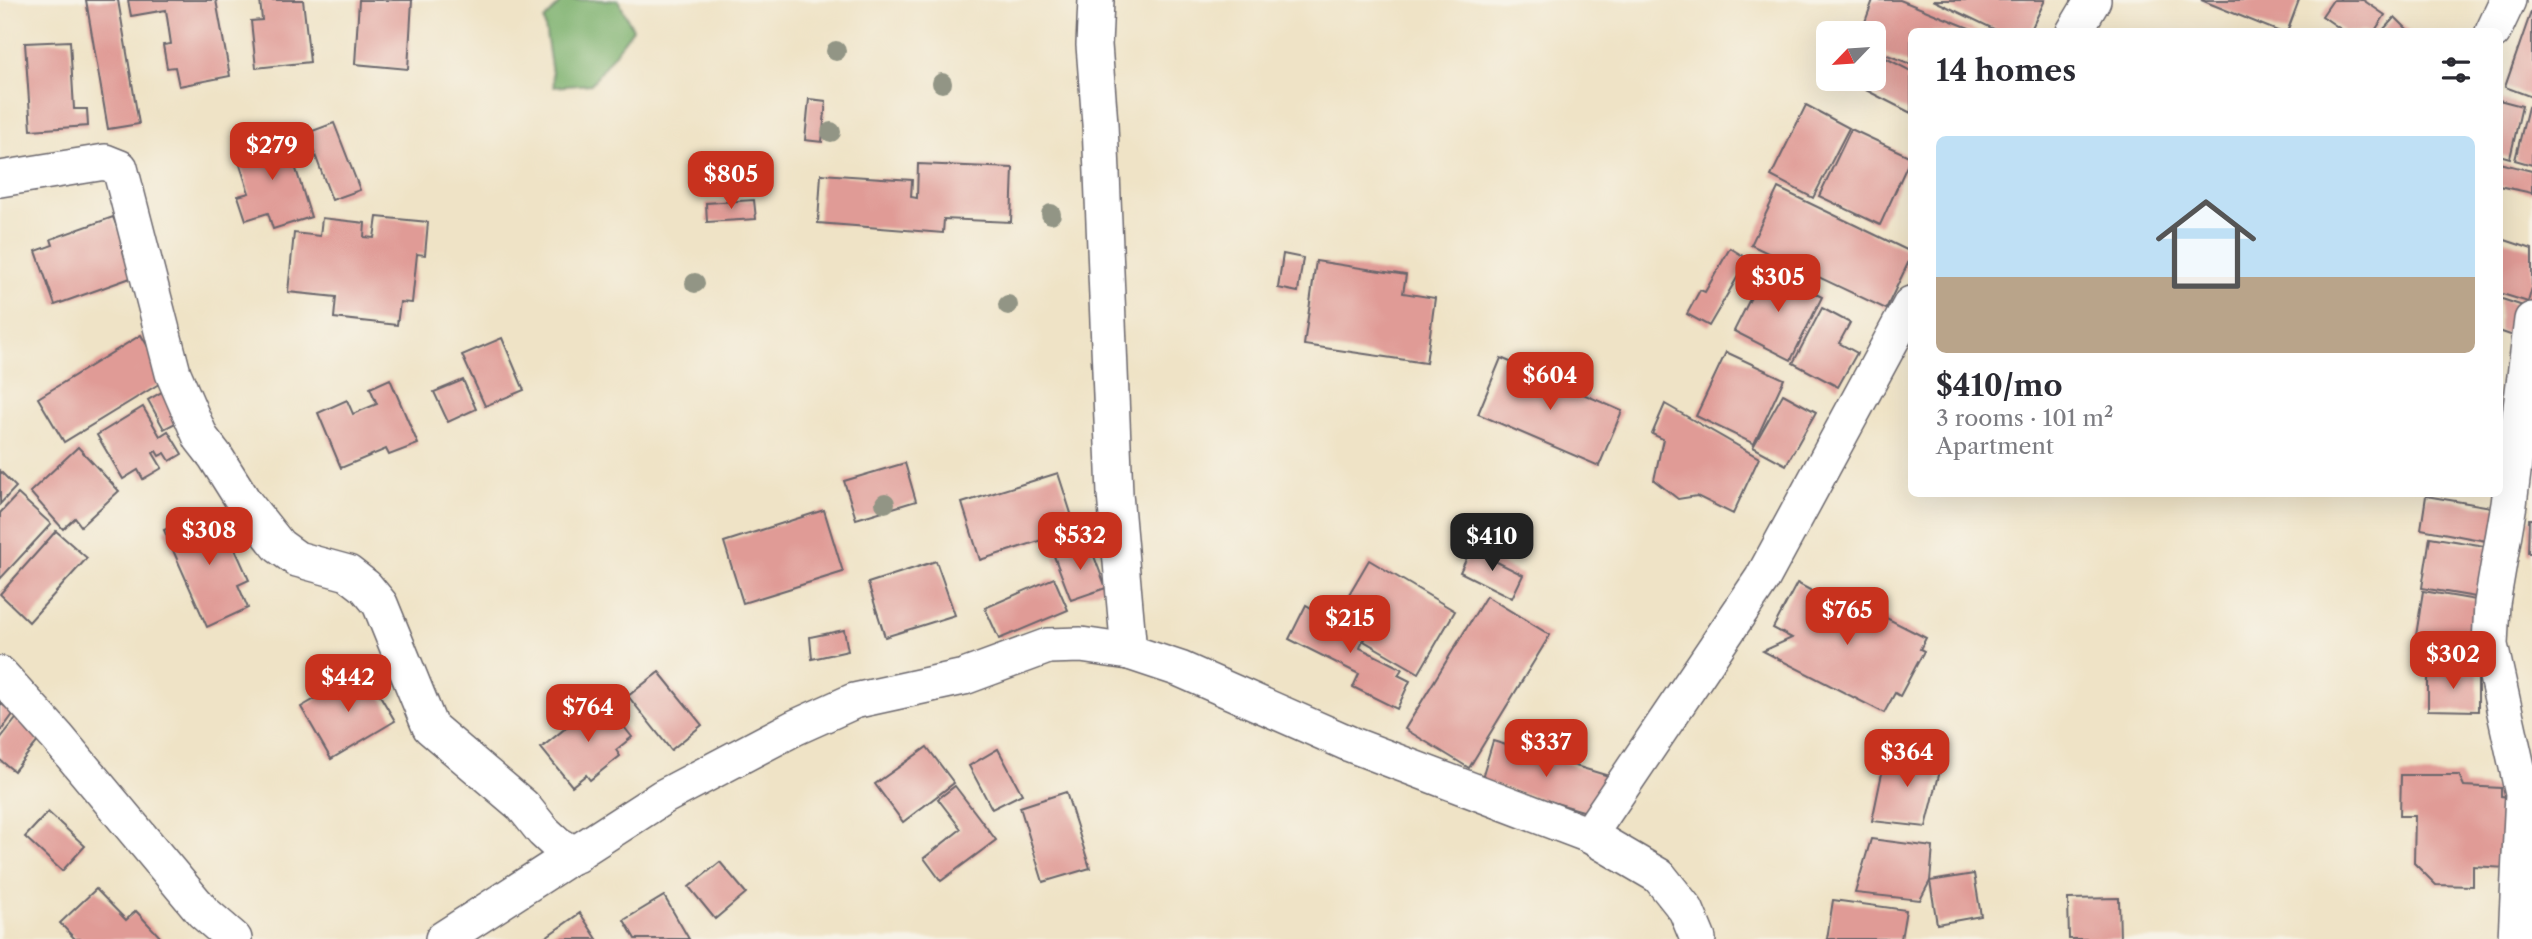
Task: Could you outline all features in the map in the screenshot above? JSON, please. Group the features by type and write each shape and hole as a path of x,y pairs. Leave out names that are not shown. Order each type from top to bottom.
{"street":[{"path":"1096,0 1094,45 1100,124 1115,494 1129,652"},
{"path":"2076,28 2093,0"},
{"path":"2496,28 2508,0"},
{"path":"0,179 106,162 120,168 173,373 201,438 244,502 279,546 297,559 348,573 366,587 380,604 430,727 523,806 557,844 576,855"},
{"path":"1589,835 1762,579 1908,310"},
{"path":"2516,939 2523,794 2490,645 2492,603 2509,504 2532,320"},
{"path":"443,939 663,797 794,728 854,701 964,677 1048,646 1081,645 1129,652 1181,669 1350,744 1589,835 1659,876 1686,910 1698,939"},
{"path":"0,674 57,737 203,912 234,939"},
{"path":"2523,939 2532,938"}],"green space":[{"path":"563,0 618,0 633,29 591,84 554,87 544,20"}],"building":[{"path":"86,0 118,0 139,124 108,129"},
{"path":"128,0 216,0 230,76 179,86 175,67 167,68 163,45 171,44 166,10 131,16"},
{"path":"260,0 303,0 310,62 256,68 251,21 262,20"},
{"path":"359,0 412,0 408,69 355,64"},
{"path":"1873,0 1900,0 1969,28 1908,28 1908,63 1886,55 1886,21 1865,21"},
{"path":"1933,0 2045,0 2032,28 1992,28"},
{"path":"2201,0 2299,0 2288,28 2270,28"},
{"path":"2333,0 2363,0 2385,15 2377,28 2339,28 2322,16"},
{"path":"2532,9 2532,97 2505,87"},
{"path":"2395,17 2406,28 2385,28"},
{"path":"70,41 74,109 87,109 88,126 31,130 25,43"},
{"path":"1886,58 1908,69 1908,111 1868,91 1886,91"},
{"path":"809,99 826,101 822,142 805,140"},
{"path":"2503,101 2522,106 2510,158 2503,156"},
{"path":"1806,105 1849,128 1813,198 1771,176"},
{"path":"2528,107 2532,109 2532,165 2515,160"},
{"path":"334,123 360,190 332,200 307,133"},
{"path":"1851,129 1908,156 1908,164 1880,225 1819,196"},
{"path":"293,132 298,147 290,150 311,217 273,229 268,213 246,220 238,196 249,193 235,149"},
{"path":"918,164 1013,168 1011,222 944,219 943,233 818,223 821,174 912,180 911,197 917,198"},
{"path":"2503,164 2532,171 2532,193 2503,187"},
{"path":"1778,188 1908,251 1908,263 1886,309 1751,245"},
{"path":"754,200 756,219 707,222 706,203"},
{"path":"113,217 118,230 123,228 136,276 55,305 36,251 53,245 51,239"},
{"path":"377,217 428,222 425,255 417,254 412,303 400,302 397,325 334,318 336,297 288,292 294,233 320,236 322,218 365,223 364,237 374,238"},
{"path":"2503,239 2532,249 2532,288 2528,302 2503,294"},
{"path":"1730,248 1748,259 1709,326 1687,314 1700,290 1705,292"},
{"path":"1283,254 1303,258 1298,292 1278,288"},
{"path":"1316,261 1406,275 1403,293 1435,298 1426,363 1304,345"},
{"path":"1765,269 1822,297 1791,360 1734,331"},
{"path":"2503,299 2529,308 2519,338 2503,332"},
{"path":"1822,308 1850,323 1839,343 1857,353 1838,387 1793,363"},
{"path":"141,335 167,379 64,442 38,398"},
{"path":"502,338 524,390 485,406 462,355"},
{"path":"1726,352 1784,379 1754,444 1696,416"},
{"path":"1501,358 1622,411 1599,466 1478,414"},
{"path":"390,379 418,444 389,455 386,449 341,468 318,413 347,400 353,414 377,404 370,388"},
{"path":"463,380 476,409 448,422 434,392"},
{"path":"169,388 185,418 164,429 148,400"},
{"path":"1783,394 1816,412 1786,465 1753,447"},
{"path":"1665,404 1759,458 1733,514 1697,496 1678,499 1654,480 1663,439 1652,434"},
{"path":"143,407 160,436 168,431 182,454 170,461 165,453 159,456 156,451 153,453 162,468 143,479 138,470 123,479 97,435"},
{"path":"78,447 119,491 81,526 75,518 63,529 30,492"},
{"path":"905,463 916,501 856,519 844,481"},
{"path":"0,471 16,487 0,504"},
{"path":"1058,473 1076,529 980,560 962,503"},
{"path":"18,494 51,524 0,579 0,513"},
{"path":"2426,497 2503,509 2497,543 2421,529"},
{"path":"824,510 843,572 743,603 724,542"},
{"path":"206,511 216,533 226,529 249,580 238,585 248,608 207,627 164,530"},
{"path":"2529,519 2532,519 2532,553 2528,553"},
{"path":"56,531 87,558 29,622 0,594"},
{"path":"2430,537 2497,548 2488,599 2422,588"},
{"path":"1089,543 1106,588 1071,600 1054,556"},
{"path":"1471,549 1523,575 1512,598 1460,572"},
{"path":"1369,560 1455,611 1419,673 1364,641 1369,631 1338,613"},
{"path":"936,561 955,615 885,637 868,583"},
{"path":"1054,578 1068,610 999,639 985,608"},
{"path":"1797,583 1836,604 1841,595 1926,638 1920,649 1924,651 1900,696 1895,693 1884,713 1763,651 1792,638 1773,628"},
{"path":"2423,591 2488,602 2479,652 2415,642"},
{"path":"1486,596 1550,635 1469,768 1405,729"},
{"path":"1316,603 1335,612 1331,619 1364,636 1360,648 1402,669 1398,675 1410,681 1397,709 1353,687 1359,674 1289,639 1306,605 1313,609"},
{"path":"844,630 848,651 812,659 810,637"},
{"path":"365,670 395,721 331,759 301,707"},
{"path":"2428,671 2478,672 2478,711 2428,710"},
{"path":"659,672 702,725 671,750 628,696"},
{"path":"602,699 632,737 616,750 620,756 590,780 586,775 572,786 541,748"},
{"path":"0,703 14,713 0,732"},
{"path":"23,710 47,730 14,771 0,760 0,739"},
{"path":"1493,741 1612,777 1600,816 1481,781"},
{"path":"927,747 954,783 903,822 875,784"},
{"path":"998,749 1022,794 992,809 969,766"},
{"path":"1895,750 1943,759 1926,827 1872,821 1886,754"},
{"path":"2401,775 2459,775 2464,786 2501,788 2501,796 2509,797 2507,868 2473,866 2473,886 2436,885 2414,863 2415,816 2400,816"},
{"path":"955,786 996,840 941,881 924,858 961,829 938,799"},
{"path":"1066,792 1090,868 1043,882 1020,807"},
{"path":"48,812 85,846 62,871 25,837"},
{"path":"1871,839 1933,847 1930,881 1920,900 1855,893"},
{"path":"720,862 746,893 715,919 689,887"},
{"path":"1974,874 1981,916 1937,924 1930,881"},
{"path":"96,889 126,920 136,911 162,939 75,939 60,923"},
{"path":"664,896 689,939 635,939 624,920"},
{"path":"2119,898 2120,939 2069,939 2068,899"},
{"path":"1833,900 1906,910 1901,939 1827,939"},
{"path":"580,913 597,939 543,939"}]}
